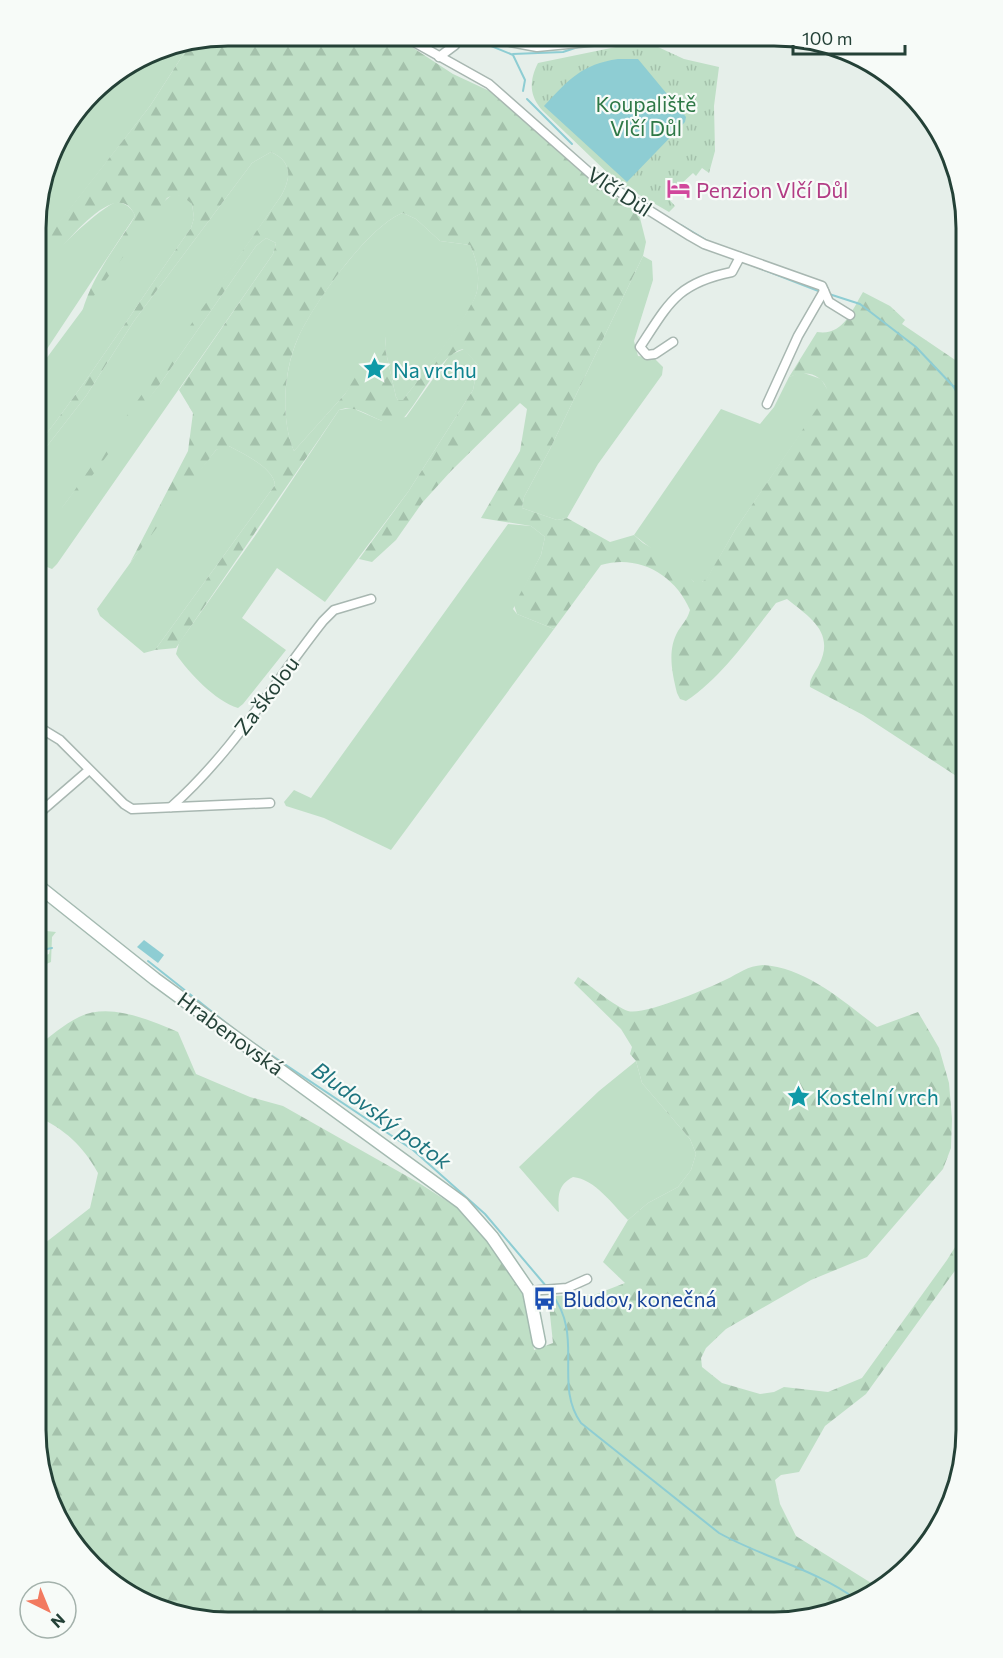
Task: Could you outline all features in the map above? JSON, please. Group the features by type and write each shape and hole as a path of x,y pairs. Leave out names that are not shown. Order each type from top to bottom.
{"street":[{"name":"Vlčí Důl","path":"421,46 489,84 591,174 697,240 822,286 829,302 850,315"},
{"path":"438,57 454,46"},
{"path":"524,46 547,46"},
{"path":"673,342 655,354 647,355 640,347 680,291 715,276 732,272 740,257"},
{"path":"767,404 798,336 824,291"},
{"name":"Za školou","path":"171,807 190,790 223,753 323,621 334,610 371,599"},
{"path":"46,731 60,740 124,804 132,808 270,803"},
{"path":"46,807 88,770"},
{"name":"Hrabenovská","path":"46,892 155,979 462,1203 492,1237 529,1291 538,1342"},
{"path":"529,1291 567,1288 587,1279"}],"green space":[{"path":"228,46 410,46 453,74 496,94 590,178 639,214 646,242 643,256 550,449 524,497 522,508 557,520 567,518 610,542 634,535 669,558 694,582 702,582 707,578 735,530 828,392 822,381 813,375 801,374 789,377 817,332 826,332 840,326 863,292 890,306 905,320 902,324 956,361 956,776 863,715 810,687 811,679 823,654 822,635 812,620 787,599 776,603 723,668 686,701 680,699 677,693 672,670 672,646 690,610 675,587 654,570 629,562 601,565 554,629 517,614 514,605 541,555 545,537 531,526 481,518 520,451 527,409 520,403 422,503 396,540 372,562 359,559 408,492 473,390 478,365 463,349 454,353 437,370 406,416 398,424 383,422 354,409 339,410 176,648 155,650 275,485 269,473 249,457 229,446 216,450 130,563 188,451 193,413 179,390 273,254 276,243 266,238 256,246 160,384 63,515 58,514 281,196 287,183 288,171 283,161 271,152 252,163 134,321 86,396 46,447 46,434 191,228 194,218 192,204 177,195 167,198 82,312 109,255 135,216 126,204 114,203 100,210 70,238 46,267 46,237 150,106 185,52","holes":["403,213 416,219 440,241 470,245 478,273 477,291 473,301 444,346 403,400 398,400 385,348 386,336 381,334 345,394 294,451 285,409 287,378 298,338 329,286 374,233 389,220"]},
{"name":"Koupaliště Vlčí Důl","path":"621,46 656,46 684,59 719,67 714,106 715,151 709,173 702,168 696,176 693,173 667,197 675,206 669,212 617,182 538,105 533,94 532,82 538,63"},
{"path":"185,52 150,106 46,237 48,205 56,170 71,137 84,118 108,92 137,71 159,60"},
{"path":"271,152 283,161 288,177 281,196 96,463 61,509 160,384 256,246 266,238 276,243 273,254 57,564 52,569 47,567 46,447 86,396 134,321 252,163"},
{"path":"173,194 183,196 192,204 194,218 191,228 46,434 46,359 162,203"},
{"path":"116,202 122,203 132,210 135,216 46,350 46,265 71,237"},
{"path":"403,213 416,219 440,241 470,245 478,273 477,291 473,301 444,346 403,400 398,400 396,397 385,348 386,336 345,394 294,451 285,409 287,379 298,338 305,323 343,267 374,233 389,220"},
{"path":"643,256 652,261 653,280 634,341 638,356 654,358 663,367 662,375 598,464 567,518 557,520 522,508 524,497 550,449"},
{"path":"464,349 478,365 473,390 408,492 325,602 277,568 242,618 286,650 238,708 220,699 203,686 181,661 176,654 179,643 257,533 339,410 352,408 382,421 406,417 450,355"},
{"path":"801,372 821,379 829,392 735,530 707,579 694,582 634,535 721,409 760,424 774,407 789,377"},
{"path":"229,446 263,467 275,485 155,650 144,653 100,616 97,609 175,501 216,450"},
{"path":"508,524 531,526 545,537 541,555 513,609 517,614 554,629 391,850 324,818 286,806 284,802 294,790 311,798"},
{"path":"46,931 56,932 52,937 51,962 46,964 46,955 49,954 50,949 46,949"},
{"path":"757,966 779,968 810,979 877,1027 918,1012 939,1048 949,1083 952,1119 951,1148 943,1169 867,1257 811,1280 726,1329 706,1348 701,1358 702,1367 722,1383 760,1394 774,1392 784,1387 828,1392 862,1378 956,1246 956,1269 866,1394 825,1426 799,1472 781,1475 775,1480 780,1504 796,1536 871,1583 844,1598 822,1605 774,1612 228,1612 181,1605 159,1598 137,1587 118,1574 84,1540 60,1499 48,1453 46,1242 90,1208 98,1173 72,1139 46,1122 46,1039 79,1017 103,1011 129,1014 155,1022 178,1032 196,1074 250,1097 283,1106 419,1183 464,1212 510,1270 525,1294 534,1350 553,1343 548,1296 594,1295 625,1283 603,1262 628,1220 648,1203 678,1187 691,1170 696,1154 690,1139 642,1083 636,1061 630,1054 632,1047 621,1029 574,983 578,977 616,1005 628,1011 636,1011 676,1000"},
{"path":"636,1061 642,1083 690,1139 696,1154 691,1170 678,1187 648,1203 628,1220 589,1182 573,1177 561,1188 559,1212 557,1211 519,1167 599,1091"}],"water":[{"path":"638,59 686,117 685,122 627,182 544,106 561,88 585,69 605,61"},
{"path":"144,940 164,955 158,963 137,947"}],"waterway":[{"path":"491,46 513,55 525,80 523,91"},
{"path":"513,54 563,52 578,47"},
{"path":"527,99 572,144"},
{"path":"681,225 706,240"},
{"path":"741,261 821,292"},
{"path":"829,294 860,304 916,347 956,391"},
{"name":"Bludovský potok","path":"46,949 52,948"},
{"name":"Bludovský potok","path":"148,961 235,1030"},
{"name":"Bludovský potok","path":"250,1041 413,1150 485,1214 546,1286"},
{"name":"Bludovský potok","path":"551,1293 561,1309 566,1326 569,1392 573,1408 581,1423 719,1533 824,1580 850,1595"}],"place":[{"name":"Penzion Vlčí Důl","path":"678,189"},
{"name":"Na vrchu","path":"375,369"},
{"name":"Kostelní vrch","path":"798,1096"},
{"name":"Bludov, konečná","path":"545,1298"}]}
